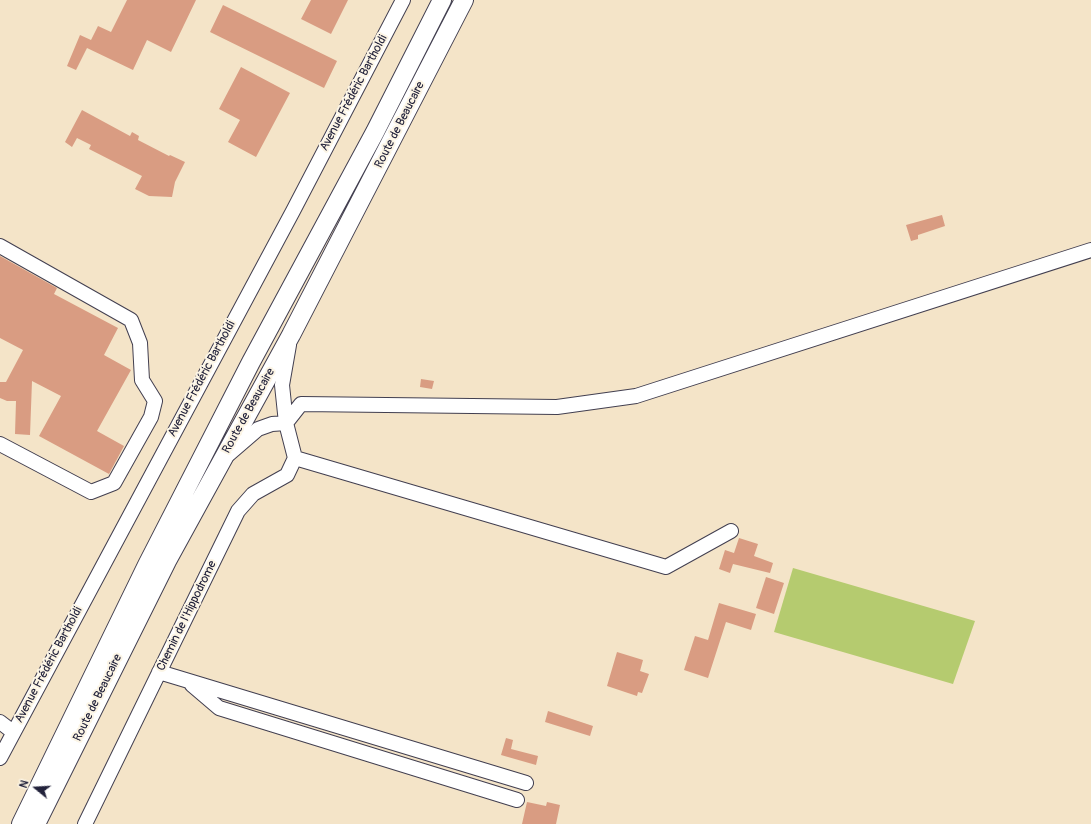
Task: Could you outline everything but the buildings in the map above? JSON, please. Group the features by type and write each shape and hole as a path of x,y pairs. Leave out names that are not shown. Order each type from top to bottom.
{"main road":[{"name":"Route de Beaucaire","path":"21,824 143,571 251,362 375,132 442,0"},
{"name":"Route de Beaucaire","path":"36,824 163,567 291,336 464,0"}],"street":[{"name":"Avenue Frédéric Bartholdi","path":"0,758 293,211 403,0"},
{"path":"0,246 131,320 140,343 142,380 155,401 151,417 114,483 91,492 0,444"},
{"path":"222,459 258,429 272,424 286,423 301,404 557,407 636,396 1091,250"},
{"path":"291,336 282,385 286,423 295,458 666,567 731,532"},
{"name":"Chemin de l'Hippodrome","path":"84,824 238,511 253,494 287,475 295,458"},
{"path":"159,672 526,783"},
{"path":"188,681 219,708 517,800"},
{"path":"0,722 13,732"}],"green space":[{"path":"793,568 975,621 953,684 774,632"}]}
